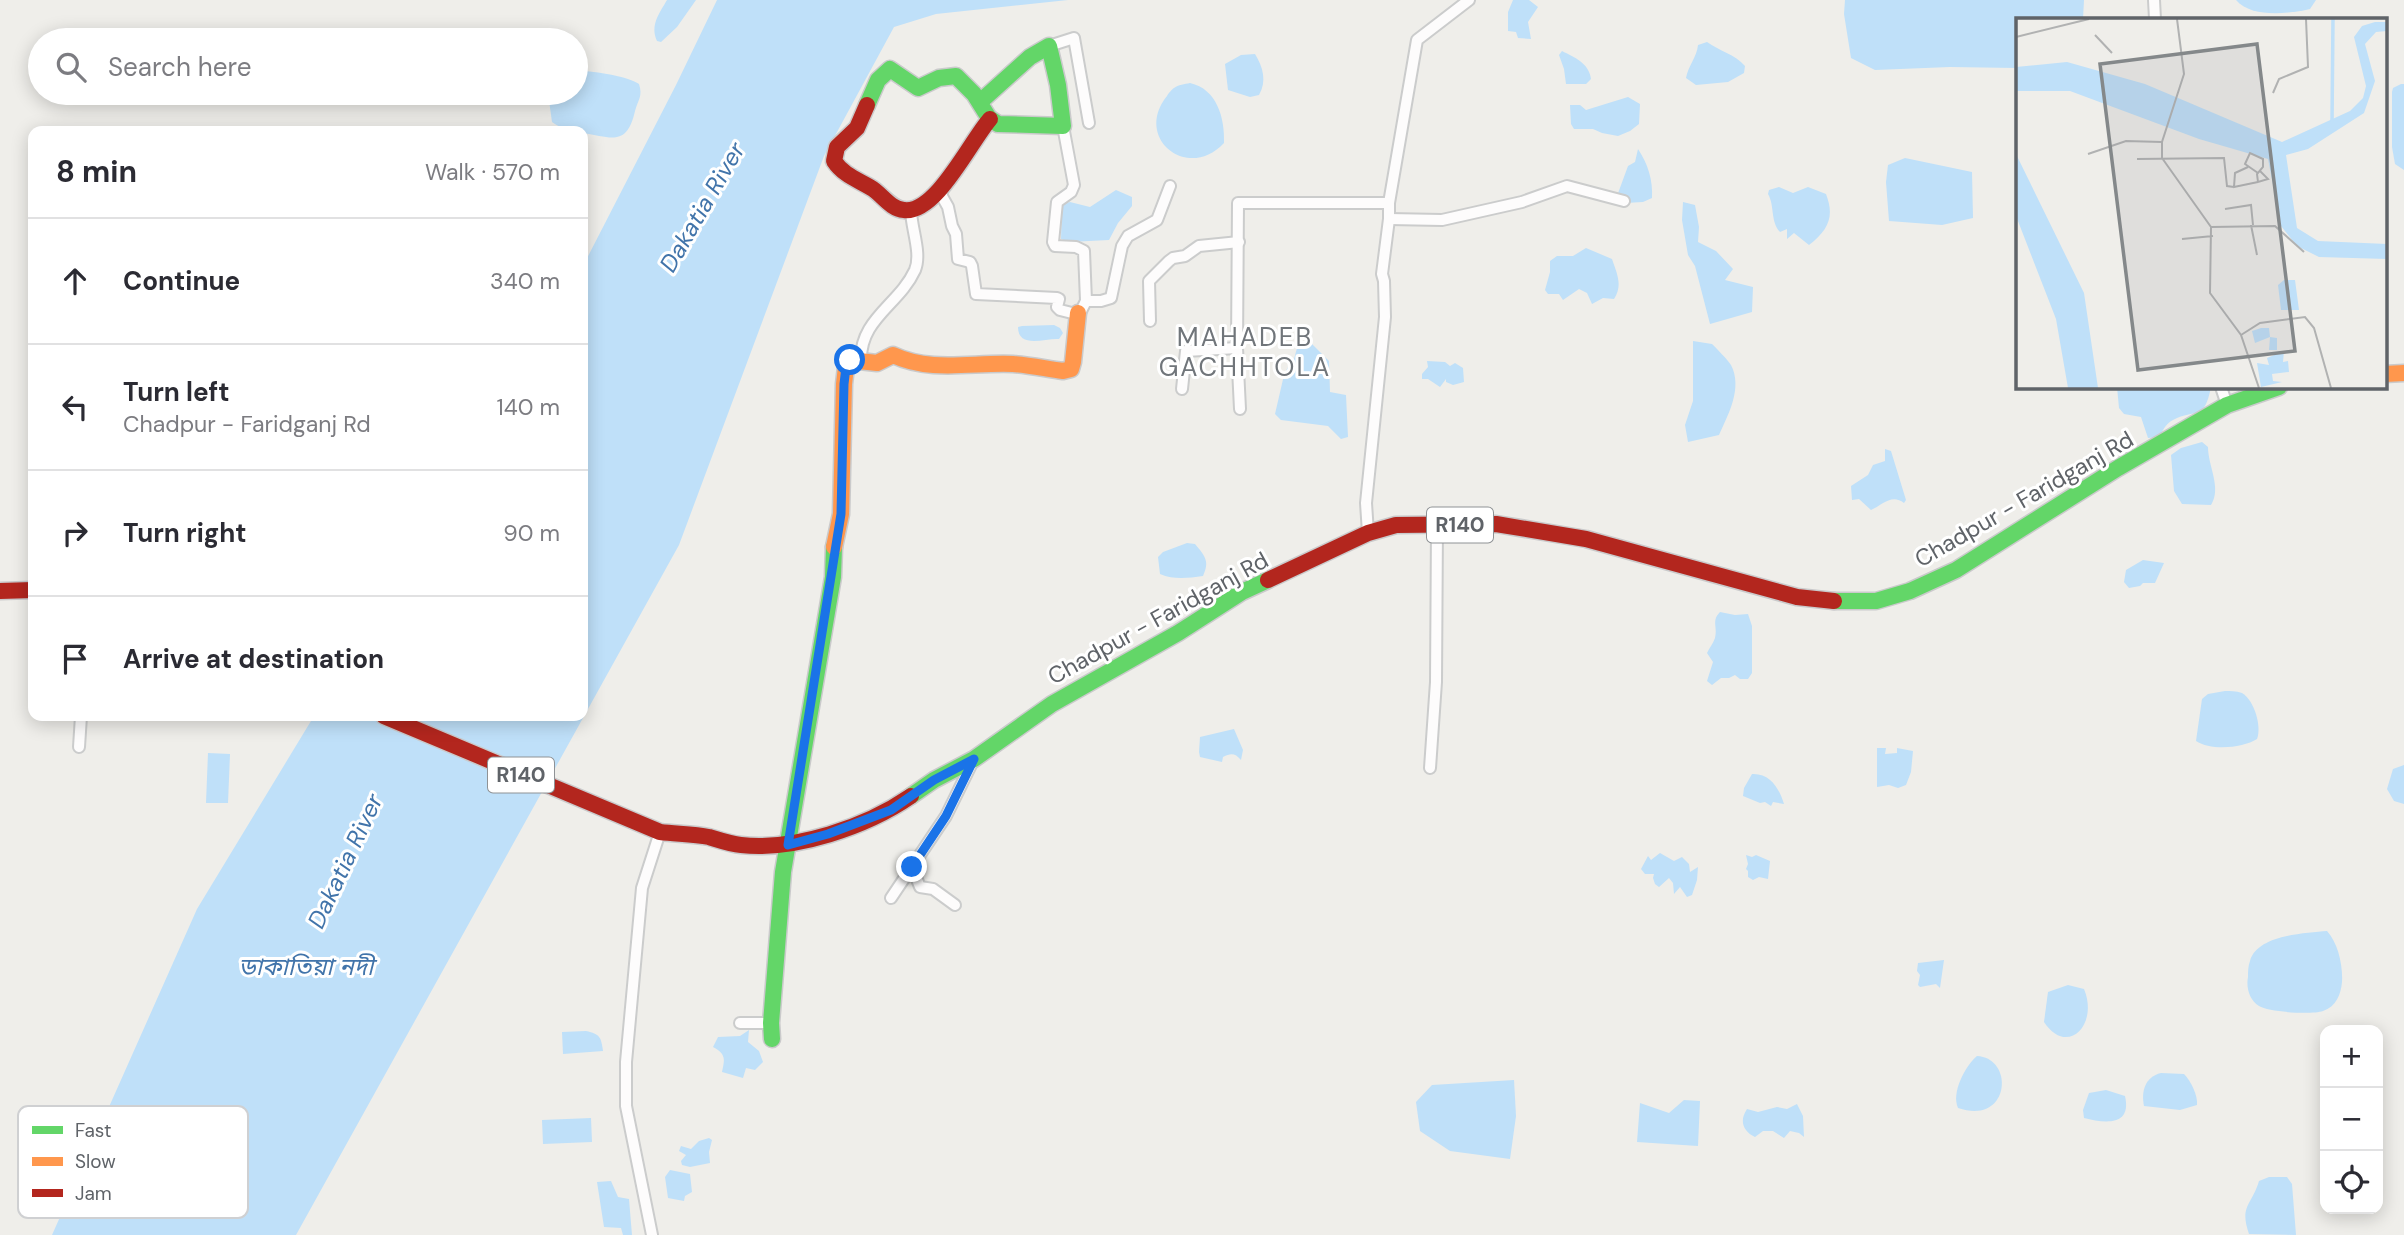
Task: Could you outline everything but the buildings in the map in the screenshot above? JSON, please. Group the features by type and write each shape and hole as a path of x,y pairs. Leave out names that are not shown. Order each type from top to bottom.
{"main road":[{"path":"980,102 995,92 1024,63 1049,46 1058,85 1063,126 998,124 990,119 980,102 956,76 939,78 918,88 906,81 896,70 890,69 884,72 858,127 837,147 834,161 843,173 874,190 894,207 911,210 928,202 939,191 990,119"},
{"path":"772,1031 783,872 841,514 846,367 850,360 877,363 893,355 908,362 933,365 1014,364 1063,371 1071,369 1082,307"},
{"path":"2386,374 2404,373"},
{"name":"Chadpur - Faridganj Rd","path":"396,721 660,832 707,837 740,845 788,845 828,834 891,810 934,780 974,759 1052,704 1178,633 1242,592 1368,533 1396,525 1496,524 1586,538 1797,597 1830,601 1876,601 1910,591 1956,570 2118,468 2227,405 2276,388"},
{"path":"0,591 28,590"}],"street":[{"path":"1368,533 1366,503 1385,317 1382,274 1389,203 1417,40 1469,0"},
{"path":"2154,0 2155,18"},
{"path":"1049,46 1074,38 1090,123"},
{"path":"1063,126 1074,185 1071,192 1057,202 1053,242 1055,246 1076,247 1084,251 1082,307"},
{"path":"939,191 948,207 956,234 958,259 970,262 972,266 976,294 1056,298 1059,299 1059,310 1082,307 1111,298 1122,246 1128,236 1157,220 1170,186"},
{"path":"1389,219 1442,220 1522,202 1567,186 1624,201"},
{"path":"1240,410 1237,348 1238,203 1389,203"},
{"path":"860,362 862,346 870,324 886,310 915,269 911,210"},
{"path":"1150,321 1149,281 1172,258 1185,256 1199,246 1239,242"},
{"path":"1182,389 1186,351 1237,348"},
{"path":"2221,388 2227,405"},
{"path":"1430,768 1436,681 1437,526"},
{"path":"79,747 81,721"},
{"path":"891,898 946,816 974,759"},
{"path":"652,1235 626,1106 626,1062 642,888 660,832"},
{"path":"912,867 920,887 933,889 955,905"},
{"path":"740,1023 772,1031"}],"water":[{"path":"667,0 696,0 677,27 661,42 657,41 654,30 658,15"},
{"name":"ডাকাতিয়া নদী","path":"717,0 1068,0 936,14 894,27 824,156 679,545 588,709 588,256"},
{"path":"1513,0 1529,0 1538,7 1528,22 1531,39 1518,38 1516,32 1508,31 1508,12"},
{"path":"1845,0 2084,0 2083,18 2016,18 2016,68 1875,70 1851,58 1844,14"},
{"path":"2236,0 2316,0 2310,9 2270,13 2251,10"},
{"path":"1707,42 1741,62 1745,66 1744,73 1728,82 1696,85 1686,78 1698,45"},
{"path":"1562,51 1580,61 1590,73 1591,79 1586,84 1566,84 1559,55"},
{"path":"1255,54 1263,74 1259,95 1250,97 1228,90 1225,64 1241,55"},
{"path":"588,71 627,78 639,84 640,98 632,122 623,135 603,137 588,134 588,126 558,126 552,122 550,105 588,105"},
{"path":"1190,83 1207,91 1213,98 1221,115 1224,133 1224,143 1210,154 1195,158 1181,156 1169,150 1156,127 1158,112 1169,93 1176,87"},
{"path":"2404,84 2404,170 2395,164 2392,147 2392,92 2393,88"},
{"path":"1628,97 1640,104 1639,124 1630,131 1618,136 1593,129 1574,129 1571,124 1570,105 1580,105 1586,110"},
{"path":"1638,149 1649,172 1652,198 1643,202 1625,203 1617,196 1628,166 1635,162"},
{"path":"1905,158 1972,172 1973,218 1942,225 1889,221 1886,182 1888,165"},
{"path":"1779,187 1793,193 1808,187 1826,194 1830,210 1828,222 1821,234 1809,245 1794,233 1787,239 1787,229 1780,232 1777,228 1768,194 1769,190"},
{"path":"1116,190 1132,197 1132,206 1109,240 1069,242 1061,239 1062,204 1070,202 1090,207"},
{"path":"1683,202 1695,205 1699,227 1698,242 1716,251 1733,269 1725,280 1753,287 1752,312 1710,324 1695,266 1688,255 1682,220"},
{"path":"1586,248 1612,259 1619,284 1614,299 1603,298 1592,304 1587,293 1579,289 1563,300 1559,294 1548,294 1545,290 1550,261 1557,256 1573,256"},
{"path":"1054,325 1063,333 1059,339 1033,341 1022,338 1019,334 1018,327"},
{"path":"1299,341 1311,343 1329,361 1330,392 1346,395 1348,437 1341,439 1328,426 1281,420 1275,414 1284,375 1289,365 1292,366"},
{"path":"1693,341 1712,344 1731,365 1735,392 1719,435 1688,442 1685,425 1693,401"},
{"path":"1427,361 1445,362 1450,366 1455,363 1463,368 1464,382 1453,385 1446,382 1446,379 1440,387 1428,379 1422,379 1422,374 1428,367"},
{"path":"2117,388 2211,388 2202,410 2173,420 2153,438 2148,438 2141,417 2124,414 2119,408"},
{"path":"2202,442 2208,447 2215,484 2214,498 2211,505 2182,504 2174,491 2171,455 2181,448"},
{"path":"1885,449 1891,451 1906,500 1904,503 1891,500 1871,510 1859,499 1852,500 1851,486 1868,475 1873,465 1885,461"},
{"path":"1187,543 1195,544 1204,555 1206,566 1203,576 1176,578 1160,574 1158,557 1163,552"},
{"path":"2143,560 2164,563 2155,583 2143,583 2129,588 2124,582 2126,570"},
{"path":"1720,612 1748,614 1752,626 1752,673 1748,679 1740,679 1735,675 1721,678 1712,685 1707,681 1713,662 1707,653 1715,638 1715,621"},
{"path":"2225,691 2242,693 2250,701 2258,721 2257,739 2244,745 2227,747 2210,746 2196,741 2202,699 2208,694"},
{"name":"ডাকাতিয়া নদী","path":"311,721 581,721 296,1235 52,1235 60,1218 248,1218 248,1106 109,1106 197,909"},
{"path":"1234,729 1243,750 1241,760 1233,754 1223,757 1222,762 1200,757 1200,737"},
{"path":"1877,748 1886,748 1885,754 1897,753 1897,748 1913,751 1911,772 1906,785 1898,788 1889,785 1877,787"},
{"path":"208,753 230,754 228,803 206,803"},
{"path":"2404,765 2404,804 2394,801 2387,789 2393,769"},
{"path":"1752,774 1769,779 1784,804 1773,802 1771,806 1743,796 1744,788"},
{"path":"1660,853 1674,861 1682,857 1689,864 1690,872 1698,867 1692,895 1687,897 1680,887 1674,894 1673,883 1669,878 1659,887 1655,884 1654,874 1645,874 1641,869 1648,856 1651,860"},
{"path":"1746,855 1756,855 1770,861 1768,879 1759,877 1753,880 1748,877"},
{"path":"2327,931 2337,948 2341,962 2341,987 2334,1003 2323,1011 2300,1013 2259,1006 2251,997 2247,985 2249,965 2254,952 2283,937"},
{"path":"1944,960 1940,988 1936,984 1920,987 1918,963"},
{"path":"2068,985 2084,989 2088,1002 2087,1014 2078,1032 2062,1037 2044,1022 2048,992"},
{"path":"749,1030 748,1042 759,1051 763,1062 755,1070 746,1068 743,1078 722,1072 724,1057 713,1047 718,1037 740,1036"},
{"path":"586,1031 599,1037 603,1051 563,1054 562,1032"},
{"path":"1977,1056 1989,1060 1997,1068 2001,1078 2001,1090 1997,1100 1988,1108 1975,1111 1958,1108 1956,1095 1960,1080"},
{"path":"2161,1073 2184,1074 2194,1089 2197,1105 2180,1110 2144,1106 2145,1085"},
{"path":"1514,1080 1516,1116 1510,1159 1450,1151 1420,1131 1416,1102 1432,1085"},
{"path":"2106,1090 2125,1096 2124,1113 2120,1118 2108,1121 2084,1118 2083,1110 2089,1093"},
{"path":"1684,1100 1700,1101 1698,1146 1637,1142 1640,1103 1669,1113"},
{"path":"1797,1104 1803,1116 1804,1137 1790,1131 1784,1138 1773,1131 1763,1131 1755,1137 1744,1125 1743,1118 1747,1109 1758,1112 1777,1107 1787,1109"},
{"path":"591,1118 592,1142 543,1144 542,1120"},
{"path":"709,1138 712,1140 710,1163 690,1167 682,1165 681,1161 686,1155 679,1151 681,1146 691,1149 699,1141"},
{"path":"670,1170 690,1174 692,1192 685,1196 684,1201 668,1198 665,1177"},
{"path":"2269,1177 2287,1177 2292,1184 2296,1235 2249,1234 2246,1211 2259,1181"},
{"path":"611,1181 618,1197 629,1199 632,1235 623,1235 621,1228 604,1227 597,1182"}],"traffic: fast":[{"path":"867,105 878,80 890,69 918,88 939,78 956,76 974,94 989,118 998,124 1063,126 1058,85 1049,46 1030,57 980,102"},
{"path":"1834,601 1876,601 1910,591 1956,570 2118,468 2227,405 2276,388"},
{"path":"772,1039 783,872 833,577 834,547"},
{"path":"911,796 934,780 974,759 1052,704 1178,633 1242,592 1268,580"}],"traffic: slow":[{"path":"834,547 841,514 844,384 846,367 850,360 877,363 893,355 922,364 1013,364 1063,371 1071,369 1073,362 1078,313"},
{"path":"2386,374 2404,373"}],"traffic: jam":[{"path":"867,105 857,128 837,147 834,161 847,174 873,189 887,202 904,210 916,208 940,189 990,119"},
{"path":"1268,580 1368,533 1396,525 1496,524 1586,539 1797,597 1834,601"},
{"path":"0,591 28,590"},
{"path":"396,721 660,832 703,836 737,844 784,844 829,834 873,818 911,796"}],"district":[{"name":"MAHADEB GACHHTOLA","path":"1245,352"}],"route":[{"path":"850,360 847,363 844,384 844,472 833,577 788,845 828,834 891,810 934,780 974,759 946,816 912,867"}],"water label":[{"name":"Dakatia River","path":"702,207"},
{"name":"Dakatia River","path":"345,861"}]}
